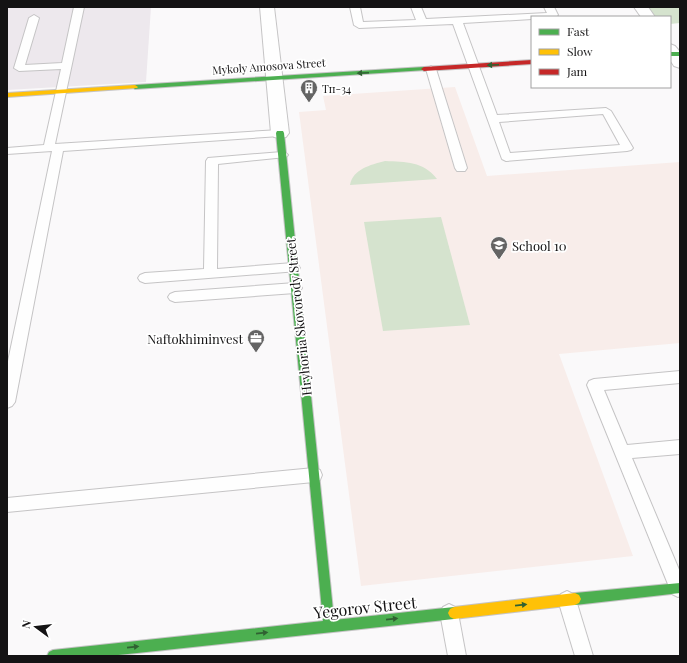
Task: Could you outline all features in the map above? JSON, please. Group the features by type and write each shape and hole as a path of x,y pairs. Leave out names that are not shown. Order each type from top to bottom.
{"street":[{"name":"Hryhoriia Skovorody Street","path":"267,7 329,626"},
{"path":"641,7 647,16"},
{"name":"Mykoly Amosova Street","path":"7,95 531,62"},
{"name":"Yegorov Street","path":"53,656 191,649 329,626 679,588"}],"lane":[{"path":"7,402 54,148 61,91 79,7"},
{"path":"355,7 359,25 531,16"},
{"path":"416,7 422,22"},
{"path":"511,7 516,17"},
{"path":"534,16 553,15 549,7"},
{"path":"34,18 19,68 66,66"},
{"path":"456,21 493,118 506,157 627,148 606,111 493,118"},
{"path":"431,69 461,168"},
{"path":"7,151 280,133"},
{"path":"210,274 212,161 282,156"},
{"path":"145,278 293,268"},
{"path":"174,298 295,288"},
{"path":"679,588 594,385 680,377"},
{"path":"622,452 680,448"},
{"path":"7,505 314,475"},
{"path":"567,600 584,656"},
{"path":"449,613 457,656"}],"shaded area":[{"path":"7,7 151,7 146,82 7,90"},
{"name":"School 10","path":"455,87 487,176 680,162 680,343 559,354 633,556 361,586 299,112 326,110 323,96"}],"green space":[{"path":"648,7 680,7 680,23 671,24 671,16 654,16"},
{"path":"385,161 407,162 420,166 432,173 437,179 350,185 358,171 368,166"},
{"path":"441,217 470,325 383,331 364,222"}],"traffic: fast":[{"path":"671,54 680,54"},
{"path":"135,87 424,69"},
{"path":"280,133 329,626"},
{"path":"575,599 680,588"},
{"path":"53,656 454,613"}],"traffic: slow":[{"path":"7,95 135,87"},
{"path":"454,613 575,599"}],"traffic: jam":[{"path":"424,69 531,62"}],"place":[{"name":"Тп-34","path":"309,103"},
{"name":"School 10","path":"499,260"},
{"name":"Naftokhiminvest","path":"256,353"}]}
